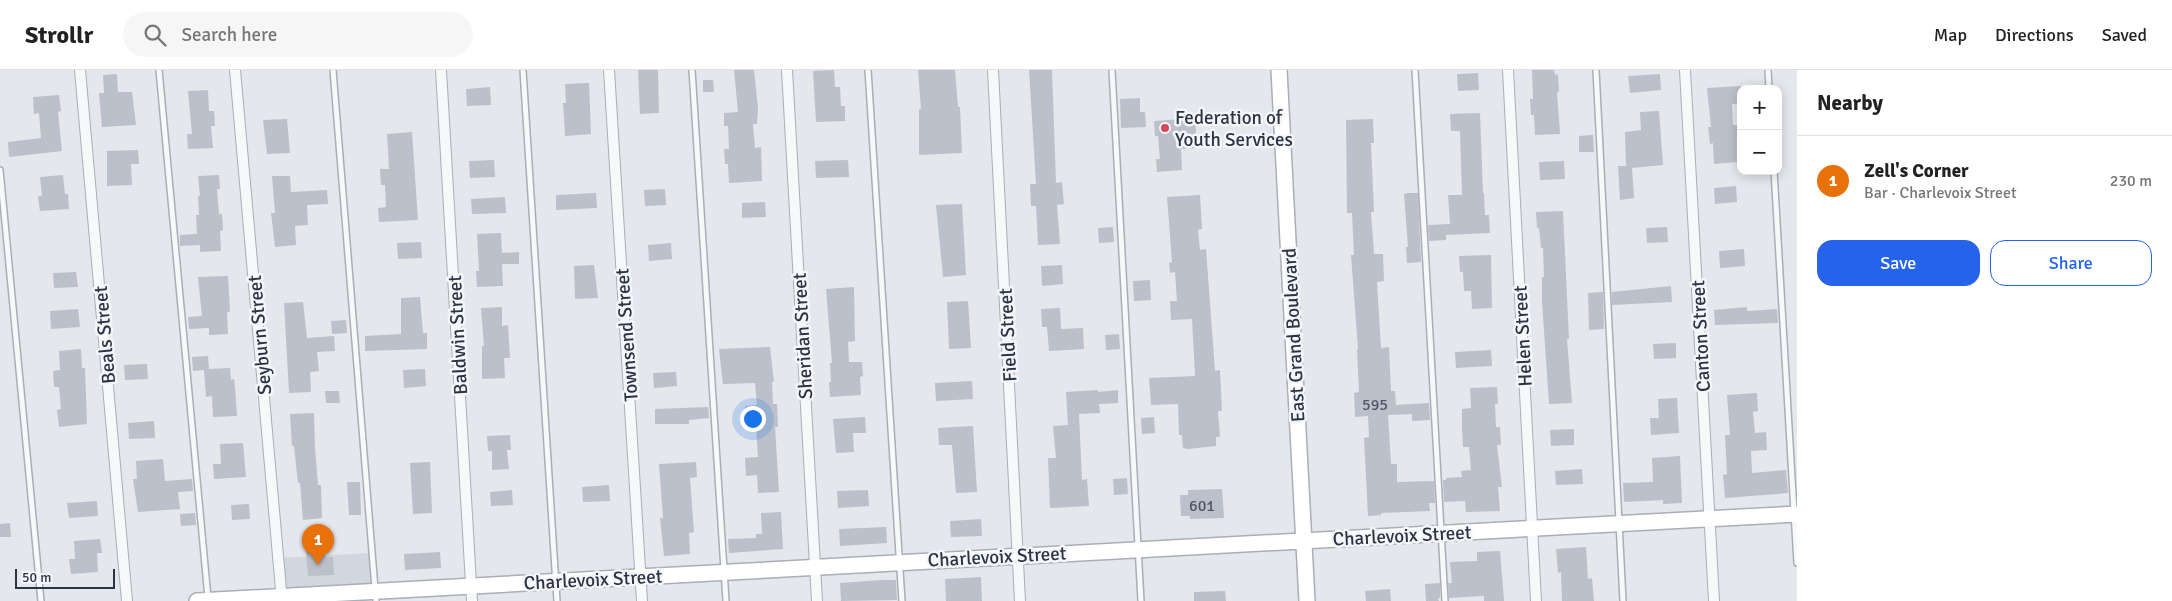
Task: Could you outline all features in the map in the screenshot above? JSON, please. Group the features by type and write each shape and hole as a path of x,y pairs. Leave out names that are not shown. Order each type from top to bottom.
{"street":[{"name":"Beals Street","path":"80,70 127,601"},
{"name":"Seyburn Street","path":"235,70 282,598"},
{"name":"Baldwin Street","path":"441,70 472,601"},
{"name":"Townsend Street","path":"609,70 642,601"},
{"name":"Sheridan Street","path":"787,70 817,601"},
{"name":"Field Street","path":"993,70 1020,601"},
{"name":"East Grand Boulevard","path":"1279,70 1307,601"},
{"name":"Helen Street","path":"1508,70 1536,601"},
{"name":"Canton Street","path":"1685,70 1714,601"},
{"name":"Charlevoix Street","path":"205,601 376,596 471,584 1796,514"}],"lane":[{"path":"159,70 205,601"},
{"path":"333,70 376,596"},
{"path":"523,70 557,601"},
{"path":"692,70 726,601"},
{"path":"868,70 902,601"},
{"path":"1112,70 1141,601"},
{"path":"1415,70 1446,601"},
{"path":"1596,70 1624,601"},
{"path":"1768,70 1769,85"},
{"path":"0,170 42,601"},
{"path":"1774,175 1796,514 1797,563"}],"shaded area":[{"path":"372,553 375,590 282,595 279,558"}],"building":[{"path":"638,70 658,70 659,113 640,114"},
{"path":"734,70 754,70 758,108 757,124 753,124 755,148 761,147 762,181 729,183 728,164 725,164 724,149 729,149 728,126 724,126 724,113 738,112"},
{"path":"834,70 835,87 840,87 841,106 845,106 845,121 816,122 813,71"},
{"path":"918,70 955,70 958,107 960,107 962,153 919,155 919,109 921,109"},
{"path":"1029,70 1052,70 1056,183 1062,182 1064,204 1057,205 1060,244 1038,245 1036,206 1031,206 1030,184 1036,184"},
{"path":"1532,70 1554,70 1555,75 1558,74 1559,92 1557,92 1560,134 1535,135 1534,115 1531,115 1530,99 1533,99"},
{"path":"1478,73 1479,90 1458,91 1457,74"},
{"path":"117,74 118,92 132,92 136,125 102,127 99,93 104,93 103,75"},
{"path":"1660,74 1661,90 1630,93 1628,76"},
{"path":"703,80 713,80 714,92 703,92"},
{"path":"589,83 591,134 565,136 563,103 566,103 565,84"},
{"path":"1737,86 1737,104 1732,104 1733,125 1737,125 1737,162 1714,164 1713,143 1710,144 1708,127 1711,127 1707,88"},
{"path":"490,87 491,105 467,106 466,89"},
{"path":"208,90 209,111 214,111 215,126 211,126 213,148 188,149 187,134 192,134 188,91"},
{"path":"59,95 61,111 58,112 62,151 9,157 8,142 41,138 39,113 34,114 33,97"},
{"path":"1140,98 1140,112 1145,112 1146,127 1121,128 1120,99"},
{"path":"1659,111 1663,165 1632,168 1634,198 1620,200 1618,166 1626,166 1625,132 1641,130 1640,112"},
{"path":"1480,113 1483,193 1485,215 1489,215 1490,233 1446,235 1446,240 1429,241 1428,225 1450,224 1448,195 1462,195 1460,131 1451,131 1450,114"},
{"path":"1195,118 1197,148 1181,149 1182,170 1157,172 1156,159 1160,159 1158,136 1155,136 1154,121"},
{"path":"287,119 290,153 267,154 263,120"},
{"path":"1373,119 1374,143 1371,143 1374,212 1371,212 1374,254 1383,254 1384,281 1377,282 1381,348 1389,347 1391,391 1395,391 1396,405 1429,403 1430,420 1412,421 1412,414 1388,415 1391,464 1397,464 1397,482 1434,481 1435,503 1429,503 1430,511 1381,513 1381,515 1368,516 1364,438 1369,437 1368,416 1355,417 1354,393 1359,392 1358,349 1351,255 1354,255 1352,213 1347,213 1346,120"},
{"path":"412,132 418,220 379,222 378,208 386,207 385,185 381,185 380,169 389,169 387,134"},
{"path":"1593,135 1594,152 1579,152 1579,136"},
{"path":"138,150 139,164 131,164 132,185 107,186 107,151"},
{"path":"494,160 495,177 470,178 469,161"},
{"path":"848,160 849,177 816,178 815,161"},
{"path":"1564,161 1565,179 1540,180 1539,162"},
{"path":"63,175 65,194 68,194 69,209 40,211 38,196 42,196 40,177"},
{"path":"219,175 220,189 217,189 219,214 222,214 223,230 220,231 221,251 200,252 200,245 180,246 180,235 197,234 196,215 199,215 198,196 200,196 198,176"},
{"path":"272,176 290,176 291,192 327,190 328,204 307,205 308,225 295,226 296,245 275,247 271,213 275,213"},
{"path":"1736,186 1737,202 1715,204 1714,188"},
{"path":"665,189 666,205 645,206 644,190"},
{"path":"596,193 597,208 556,210 556,195"},
{"path":"1418,193 1421,262 1407,263 1406,247 1408,247 1404,194"},
{"path":"1200,195 1202,229 1198,230 1200,250 1206,249 1215,371 1220,370 1222,411 1218,411 1220,437 1216,437 1216,446 1188,449 1183,448 1182,435 1179,435 1178,404 1151,405 1149,378 1195,376 1192,319 1171,320 1170,301 1177,301 1175,272 1170,273 1169,263 1172,262 1167,197"},
{"path":"505,197 506,213 472,214 471,199"},
{"path":"765,202 766,217 742,218 742,203"},
{"path":"962,204 966,275 943,277 936,205"},
{"path":"1563,211 1569,339 1567,339 1572,403 1549,404 1542,302 1542,277 1544,277 1543,248 1541,248 1539,228 1537,228 1536,212"},
{"path":"1113,227 1114,242 1099,243 1098,228"},
{"path":"1667,227 1668,242 1647,243 1646,228"},
{"path":"501,233 502,253 519,252 519,264 502,264 503,286 477,287 476,271 479,271 477,234"},
{"path":"421,242 422,258 398,259 397,243"},
{"path":"671,243 672,259 649,261 648,245"},
{"path":"1744,249 1745,266 1720,268 1719,251"},
{"path":"1491,255 1492,308 1472,309 1471,291 1464,291 1463,272 1460,272 1459,256"},
{"path":"594,265 598,298 575,299 574,266"},
{"path":"1062,265 1063,284 1042,286 1041,266"},
{"path":"76,272 78,287 54,288 53,273"},
{"path":"228,276 230,312 227,312 228,334 209,335 209,328 189,329 188,317 202,316 198,277"},
{"path":"1150,280 1151,300 1134,301 1133,281"},
{"path":"1671,286 1672,302 1612,305 1612,292"},
{"path":"854,287 855,341 848,342 849,362 862,362 863,376 860,377 861,395 830,397 830,363 832,363 826,289"},
{"path":"1603,292 1604,329 1589,330 1588,293"},
{"path":"420,297 423,333 427,333 427,349 365,351 365,336 401,334 401,298"},
{"path":"968,301 971,348 949,349 947,302"},
{"path":"303,302 307,338 334,336 335,351 317,352 319,371 310,372 311,392 289,393 284,303"},
{"path":"502,307 502,326 508,325 510,358 504,358 505,378 482,379 482,346 484,346 481,308"},
{"path":"1747,307 1747,311 1777,309 1778,323 1715,325 1714,310"},
{"path":"1060,308 1061,329 1083,328 1084,349 1049,351 1047,327 1042,327 1041,309"},
{"path":"78,309 80,327 51,329 50,311"},
{"path":"346,320 347,333 332,334 331,321"},
{"path":"1119,334 1120,349 1106,350 1105,335"},
{"path":"1676,343 1676,358 1654,359 1653,344"},
{"path":"770,347 774,382 772,382 773,404 777,404 778,427 775,427 779,492 758,493 757,475 746,476 745,458 758,457 756,428 747,428 745,406 757,405 755,383 723,384 719,349"},
{"path":"81,349 82,368 85,368 87,424 59,427 57,410 61,409 59,387 54,387 53,371 60,370 59,351"},
{"path":"1491,350 1492,366 1456,368 1455,352"},
{"path":"208,356 209,369 230,368 231,380 234,379 237,416 213,417 212,396 206,397 204,370 193,371 192,357"},
{"path":"147,364 148,379 125,380 124,365"},
{"path":"425,369 426,386 404,388 403,370"},
{"path":"676,372 677,386 654,388 653,373"},
{"path":"972,381 973,399 936,401 935,383"},
{"path":"1497,387 1498,404 1495,404 1496,427 1500,427 1501,445 1497,445 1502,487 1498,487 1500,511 1466,512 1465,501 1444,502 1443,480 1446,480 1446,478 1462,477 1461,471 1471,470 1469,447 1463,447 1462,429 1462,409 1471,408 1470,388"},
{"path":"1098,390 1098,392 1118,390 1118,403 1099,404 1100,413 1079,414 1082,480 1087,479 1089,506 1050,508 1048,458 1056,458 1053,426 1068,425 1066,392"},
{"path":"325,391 339,391 340,403 326,403"},
{"path":"1757,393 1758,411 1753,412 1755,433 1766,432 1767,450 1751,451 1752,473 1786,470 1788,493 1725,498 1723,475 1727,474 1725,435 1730,435 1727,395"},
{"path":"1677,398 1679,433 1651,435 1650,418 1659,418 1658,399"},
{"path":"708,407 709,418 689,420 689,424 655,424 655,409"},
{"path":"314,413 315,448 318,485 321,485 322,518 303,520 300,483 298,483 294,446 292,446 290,414"},
{"path":"865,417 866,433 853,433 854,452 836,453 833,419"},
{"path":"1154,417 1155,433 1142,434 1141,418"},
{"path":"154,421 155,438 129,439 128,423"},
{"path":"973,426 977,492 956,493 952,445 939,445 938,428"},
{"path":"1574,429 1574,445 1551,446 1550,430"},
{"path":"510,435 511,450 507,450 509,469 492,470 492,451 488,451 487,436"},
{"path":"243,443 246,477 214,479 213,464 221,464 220,444"},
{"path":"1680,456 1682,503 1663,504 1663,500 1624,502 1623,483 1653,482 1652,458"},
{"path":"163,459 165,481 192,479 193,491 178,492 180,509 138,512 133,479 137,479 136,461"},
{"path":"430,462 432,513 413,514 410,463"},
{"path":"696,462 697,477 690,478 694,532 689,533 690,554 664,556 660,518 663,518 659,464"},
{"path":"1582,469 1583,484 1556,485 1555,471"},
{"path":"1127,478 1128,494 1114,495 1113,479"},
{"path":"347,482 360,482 361,515 349,515"},
{"path":"609,485 610,501 583,502 582,487"},
{"path":"1222,489 1224,518 1190,519 1190,516 1181,516 1180,495 1188,495 1188,490"},
{"path":"512,490 513,505 491,506 490,492"},
{"path":"868,490 869,506 838,508 837,491"},
{"path":"97,501 98,516 69,518 67,503"},
{"path":"249,504 250,519 232,520 231,505"},
{"path":"781,512 783,549 729,553 728,539 756,538 756,534 762,534 761,513"},
{"path":"195,513 196,525 181,526 180,514"},
{"path":"981,519 982,536 951,537 950,521"},
{"path":"10,523 11,537 0,537 0,524"},
{"path":"886,527 887,543 840,546 839,529"},
{"path":"100,539 102,553 97,553 98,572 71,574 69,559 75,559 74,541"},
{"path":"324,539 325,557 333,557 334,575 308,576 305,540"},
{"path":"1586,547 1588,579 1592,578 1594,601 1562,601 1561,572 1558,573 1556,549"},
{"path":"1500,551 1504,601 1484,601 1484,596 1449,598 1448,583 1452,583 1450,562 1477,561 1477,552"},
{"path":"440,552 441,568 405,570 404,554"},
{"path":"981,577 982,601 946,601 945,579"},
{"path":"896,580 897,600 841,601 840,583"},
{"path":"1440,583 1439,601 1426,601 1425,584"},
{"path":"1390,589 1391,601 1366,601 1365,591"},
{"path":"1225,591 1226,601 1194,601 1194,592"}],"place":[{"name":"Federation of Youth Services","path":"1165,128"},
{"name":"Zell's Corner","path":"318,565"}]}
